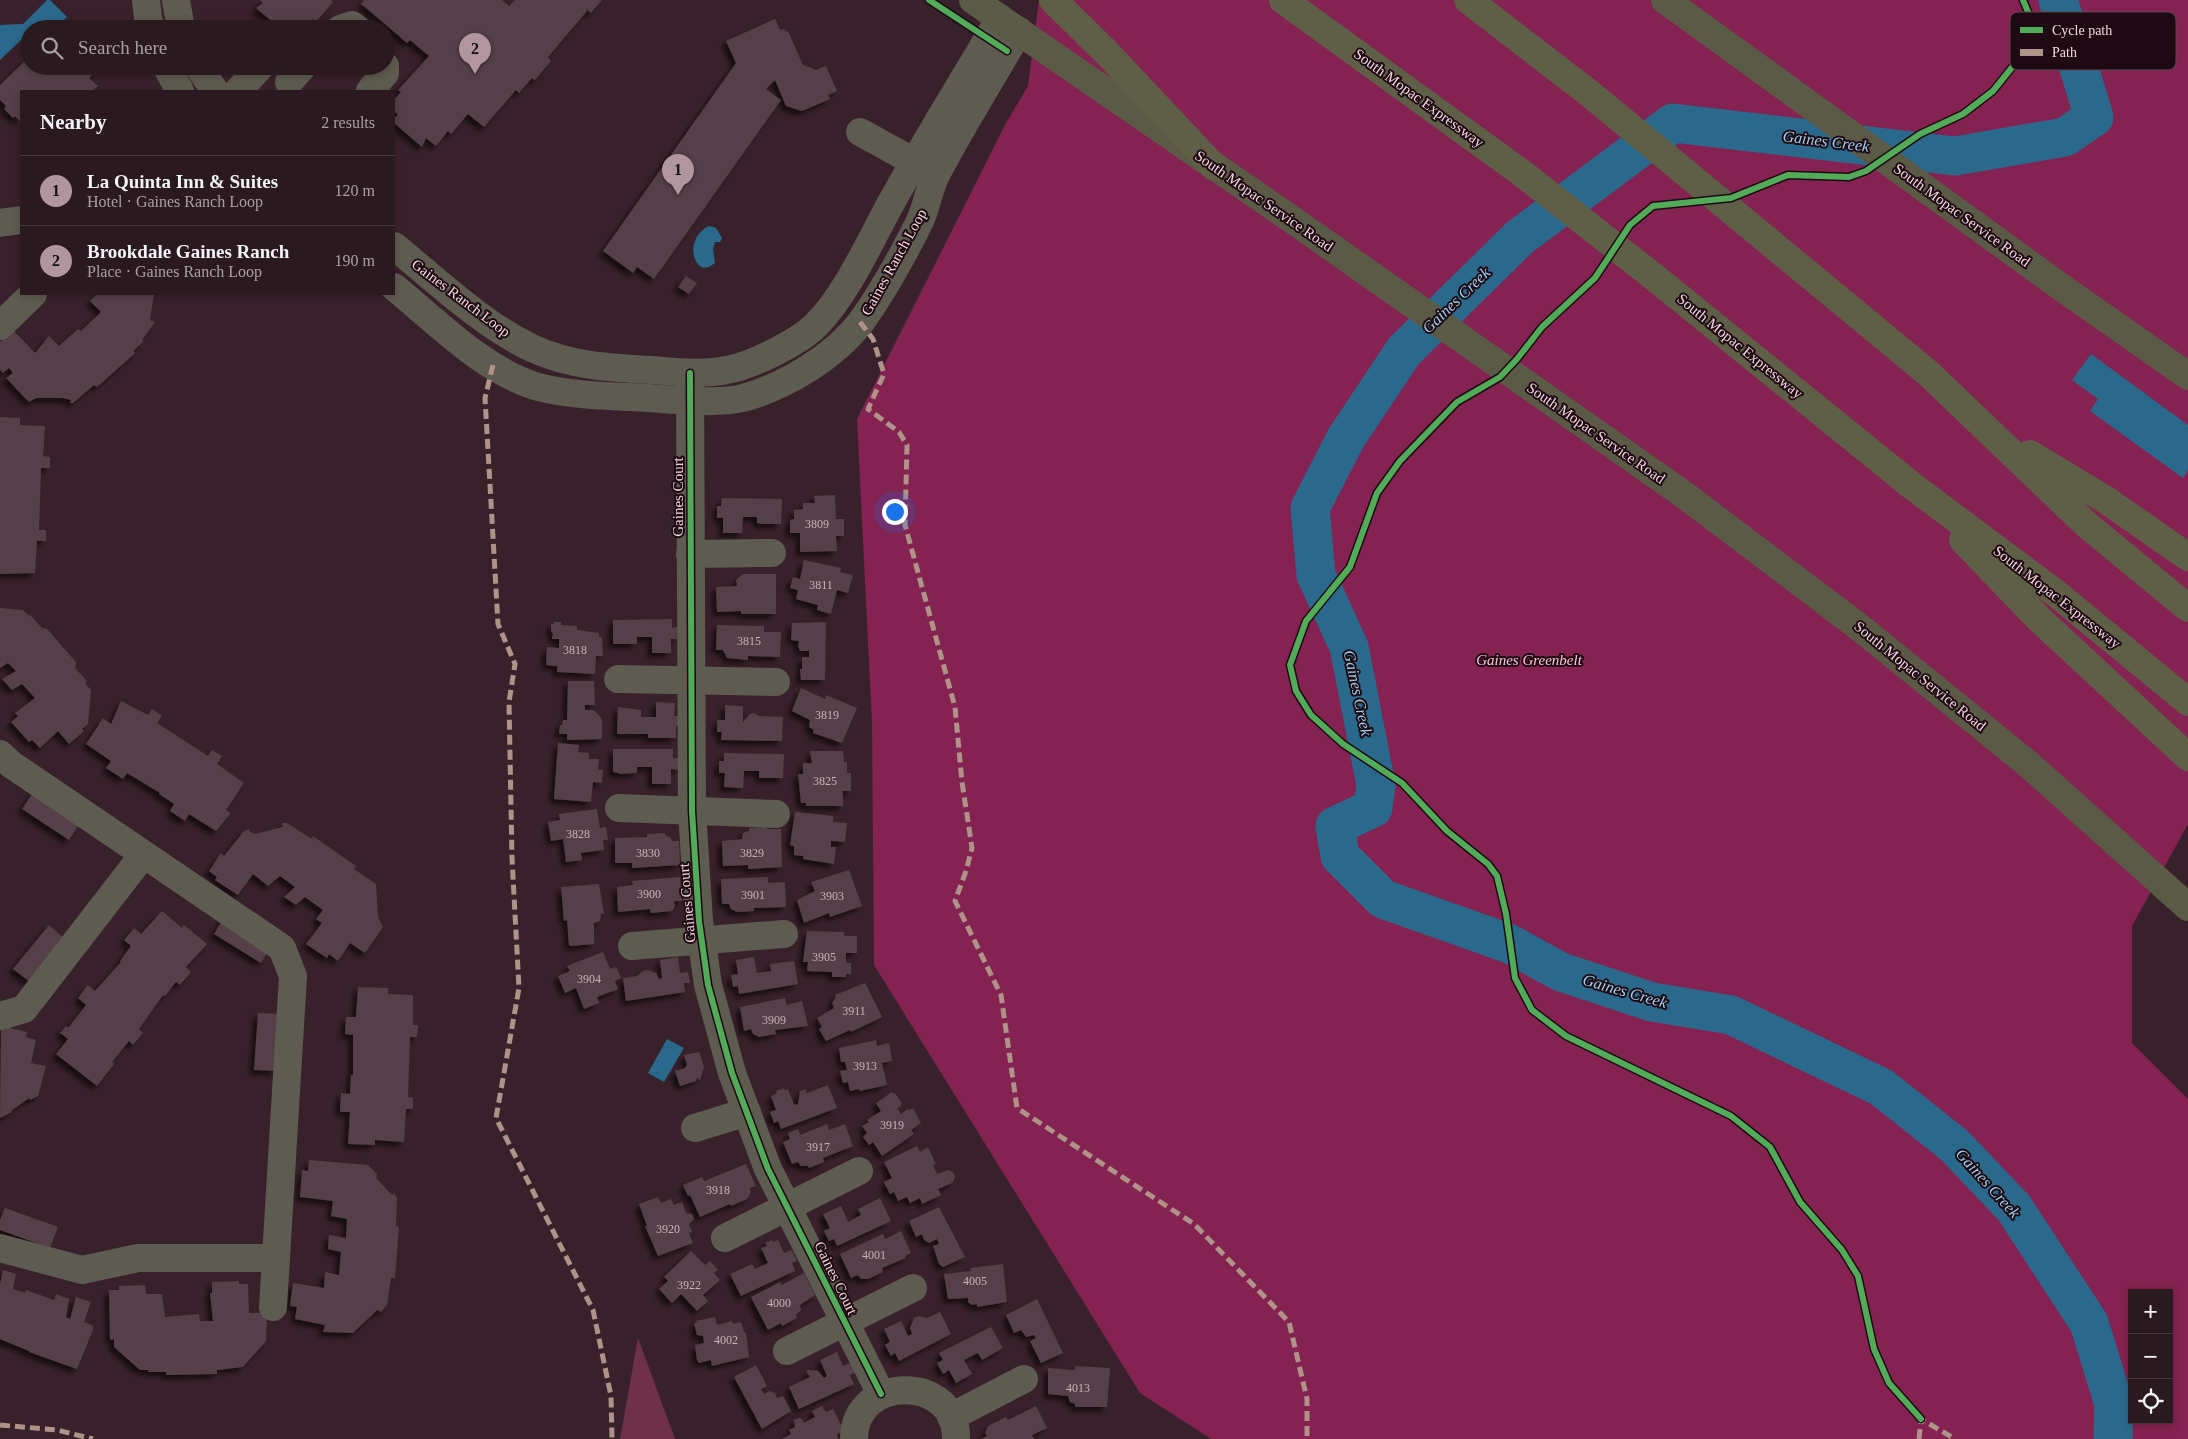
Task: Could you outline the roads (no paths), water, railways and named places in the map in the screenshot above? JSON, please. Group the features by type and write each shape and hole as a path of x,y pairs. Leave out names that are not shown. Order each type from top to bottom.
{"highway":[{"path":"1053,0 1107,53 1214,167"},
{"name":"South Mopac Expressway","path":"1283,0 1379,68 1553,198 1660,281 1911,485 2058,596 2188,702"},
{"path":"1468,0 1589,92 1928,373 2088,525 2188,608"},
{"path":"1984,425 2106,500 2188,557"},
{"path":"1911,485 2036,617 2188,757"}],"main road":[{"name":"South Mopac Service Road","path":"973,0 1294,221 1683,494 1859,627 1988,732 2116,842 2188,907"},
{"name":"South Mopac Service Road","path":"1664,0 2061,287 2188,376"}],"street":[{"path":"146,0 149,20"},
{"path":"176,0 179,20"},
{"name":"Gaines Ranch Loop","path":"395,247 506,334 534,349 565,360 612,368 690,373 728,370 755,361 786,346 815,326 841,292 926,168 1009,25"},
{"path":"171,75 179,90"},
{"path":"204,75 214,90"},
{"path":"239,90 253,75"},
{"path":"371,90 383,75"},
{"path":"860,132 926,168"},
{"name":"Gaines Ranch Loop","path":"395,288 467,346 517,379 542,388 690,401 742,398 780,384 807,370 838,345 860,322 921,220 926,168"},
{"path":"0,223 20,220"},
{"path":"0,326 32,295"},
{"name":"Gaines Court","path":"690,373 692,810 702,941 708,986 732,1073 768,1169 881,1394"},
{"path":"690,554 772,553"},
{"path":"618,679 776,682"},
{"path":"0,754 12,765 282,948 292,976 273,1307"},
{"path":"618,808 776,814"},
{"path":"0,1016 24,1009 144,855"},
{"path":"632,946 784,934"},
{"path":"695,1128 747,1112"},
{"path":"724,1238 859,1171"},
{"path":"0,1248 82,1270 138,1258 275,1258"},
{"path":"787,1351 913,1288"},
{"path":"854,1439 859,1417 868,1404 881,1394 896,1389 913,1389 928,1394 941,1403 953,1428 1024,1378"}],"water":[{"path":"47,0 50,0 67,17 64,20 27,20"},
{"path":"20,24 20,41 0,60 0,25"},
{"path":"709,226 716,228 722,238 720,242 715,242 713,249 715,263 703,268 695,259 693,253 694,246 699,234"},
{"path":"2091,354 2188,425 2188,470 2183,478 2090,411 2098,399 2072,380"},
{"path":"667,1039 684,1048 664,1082 648,1073"}],"waterway":[{"name":"Gaines Creek","path":"2058,0 2062,12"},
{"name":"Gaines Creek","path":"2080,70 2094,117 2065,137 1955,156 1673,123 1520,237 1404,351 1346,438 1310,508 1316,575 1349,647 1376,785 1373,808 1335,826 1340,856 1383,899 1510,944 1561,972 1652,1002 1731,1015 1881,1087 1954,1145 2014,1208 2089,1323 2114,1404 2113,1439"}],"place":[{"name":"Brookdale Gaines Ranch","path":"475,74"},
{"name":"La Quinta Inn & Suites","path":"678,195"}],"park label":[{"name":"Gaines Greenbelt","path":"1529,660"}]}
